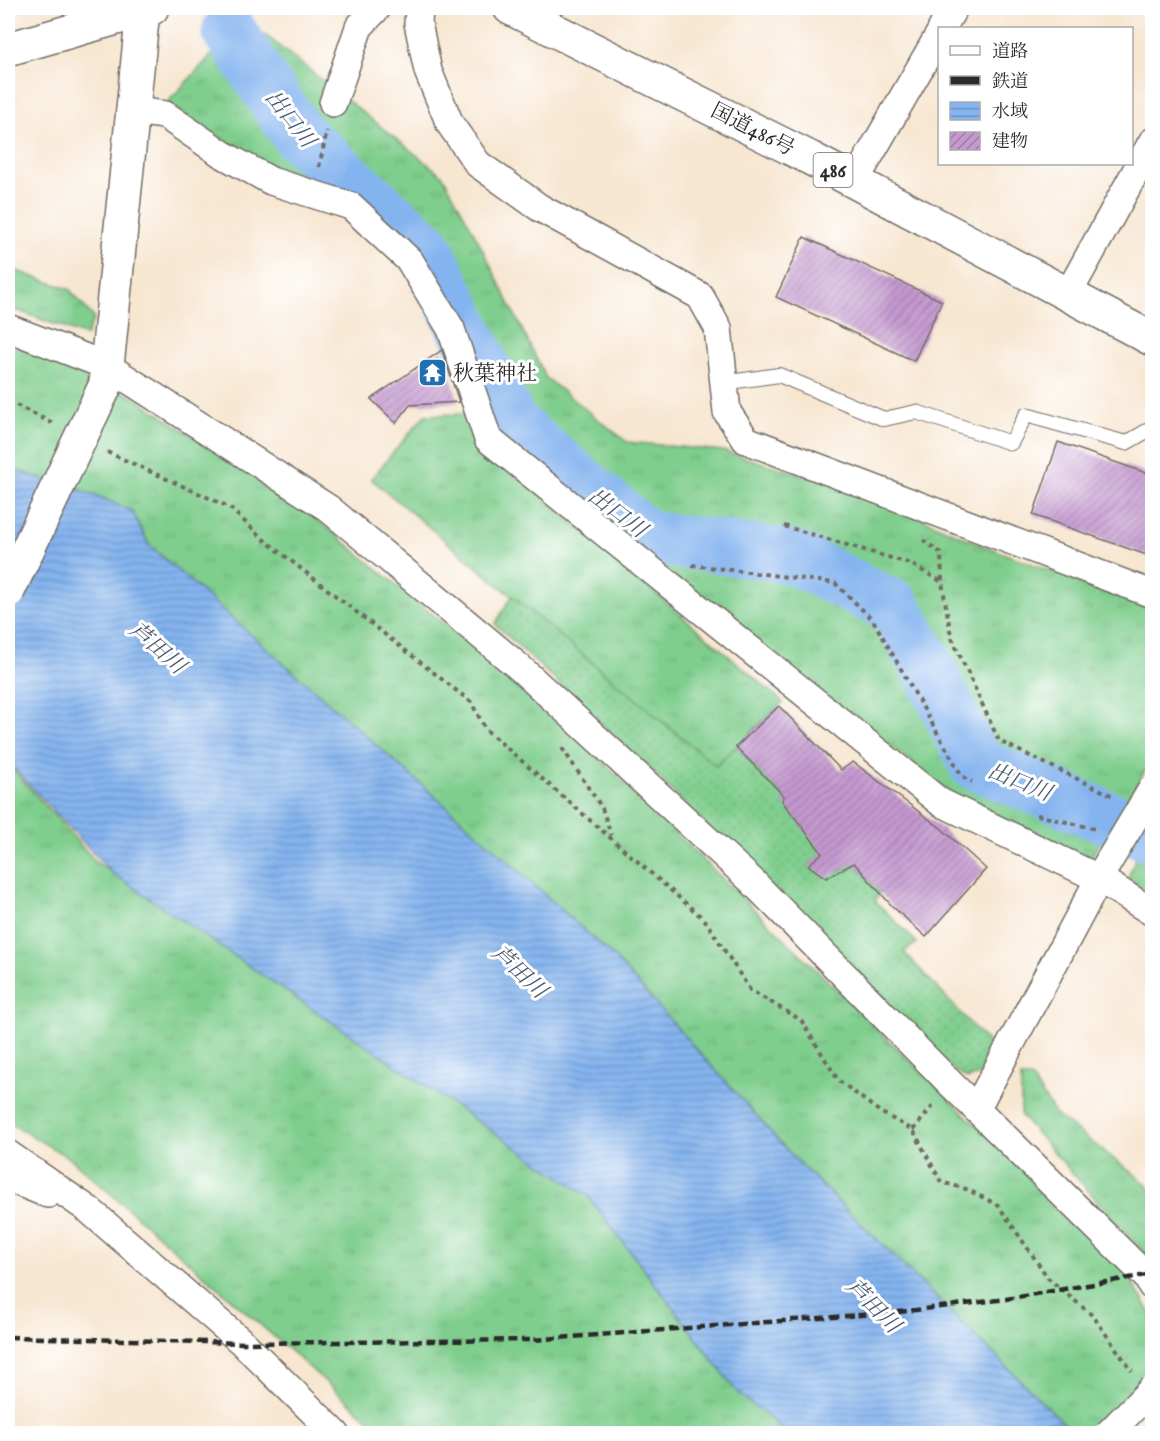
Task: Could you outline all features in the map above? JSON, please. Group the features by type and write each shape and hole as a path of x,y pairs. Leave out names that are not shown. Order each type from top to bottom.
{"main road":[{"name":"国道486号","path":"510,8 855,181 1152,339"},
{"path":"8,49 148,9 134,111 106,376 8,591"}],"street":[{"path":"333,103 358,27 377,8"},
{"path":"419,8 418,23 428,71 450,124 478,164 540,208 700,296 718,328 727,412 746,440 1152,594"},
{"path":"943,27 954,8"},
{"path":"855,181 938,35"},
{"path":"134,111 165,115 222,154 271,181 351,206 410,261 451,329 488,439 940,802 1103,873 1152,912"},
{"path":"1068,294 1152,142"},
{"path":"8,328 106,376 328,508 519,667 751,880 976,1109 1146,1276 1152,1286"},
{"path":"976,1109 1103,873 1152,789"},
{"path":"8,1154 89,1210 243,1343 336,1434"},
{"path":"8,1178 46,1194 60,1190"},
{"path":"1108,1434 1145,1383"}],"lane":[{"path":"723,383 779,375 884,419 916,412 1011,442 1026,415 1126,443 1152,428"}],"path":[{"path":"318,174 333,103"},
{"path":"8,401 59,427"},
{"path":"100,449 229,507 262,538 311,573 471,702 486,730 705,920 750,990 801,1020 838,1080 880,1112 913,1130 941,1182 966,1189 998,1205 1048,1278 1093,1316 1145,1383"},
{"path":"784,526 911,564 942,582 951,636 999,741 1120,800"},
{"path":"684,564 835,583 873,620 962,776 979,787"},
{"path":"1025,812 1092,827 1102,832"}],"green space":[{"path":"245,19 443,176 479,242 546,378 627,442 723,451 870,495 977,543 1152,610 1152,760 1089,860 956,797 682,584 498,434 422,260 166,104"},
{"path":"8,268 69,289 94,318 86,336 8,307"},
{"path":"8,342 58,361 137,399 310,514 545,706 1123,1268 1152,1315 1152,1376 1091,1433 1074,1433 796,1160 149,545 132,511 97,496 8,468"},
{"path":"469,414 479,443 783,702 716,766 371,479 425,415"},
{"path":"512,596 716,766 736,747 784,796 839,871 854,863 880,892 875,901 917,943 904,952 991,1046 986,1073 967,1079 952,1069 653,772 495,624"},
{"path":"8,764 95,861 588,1196 738,1393 788,1433 384,1433 71,1159 8,1122"},
{"path":"1141,843 1152,848 1152,895 1128,878"},
{"path":"1021,1078 1031,1078 1056,1115 1143,1181 1152,1191 1152,1253 1146,1255 1021,1116"},
{"path":"1152,1415 1152,1433 1135,1433"}],"water":[{"name":"芦田川","path":"8,468 97,496 132,511 149,545 613,956 796,1160 1074,1433 788,1433 738,1393 588,1196 112,873 8,762"}],"building":[{"path":"804,237 942,301 914,361 776,297"},
{"name":"秋葉神社","path":"442,350 459,402 410,405 396,423 371,399"},
{"path":"1058,442 1152,475 1152,557 1033,515"},
{"path":"779,706 841,770 853,762 942,829 986,869 926,937 892,906 854,863 826,878 808,865 822,853 782,801 784,796 736,747"}],"waterway":[{"name":"出口川","path":"229,31 299,136 425,247 511,424 646,537 793,557 894,607 926,664 975,763 1152,836"}],"railway":[{"path":"8,1337 243,1343 532,1340 899,1312 1006,1299 1152,1274"}],"place":[{"name":"秋葉神社","path":"432,373"}]}
